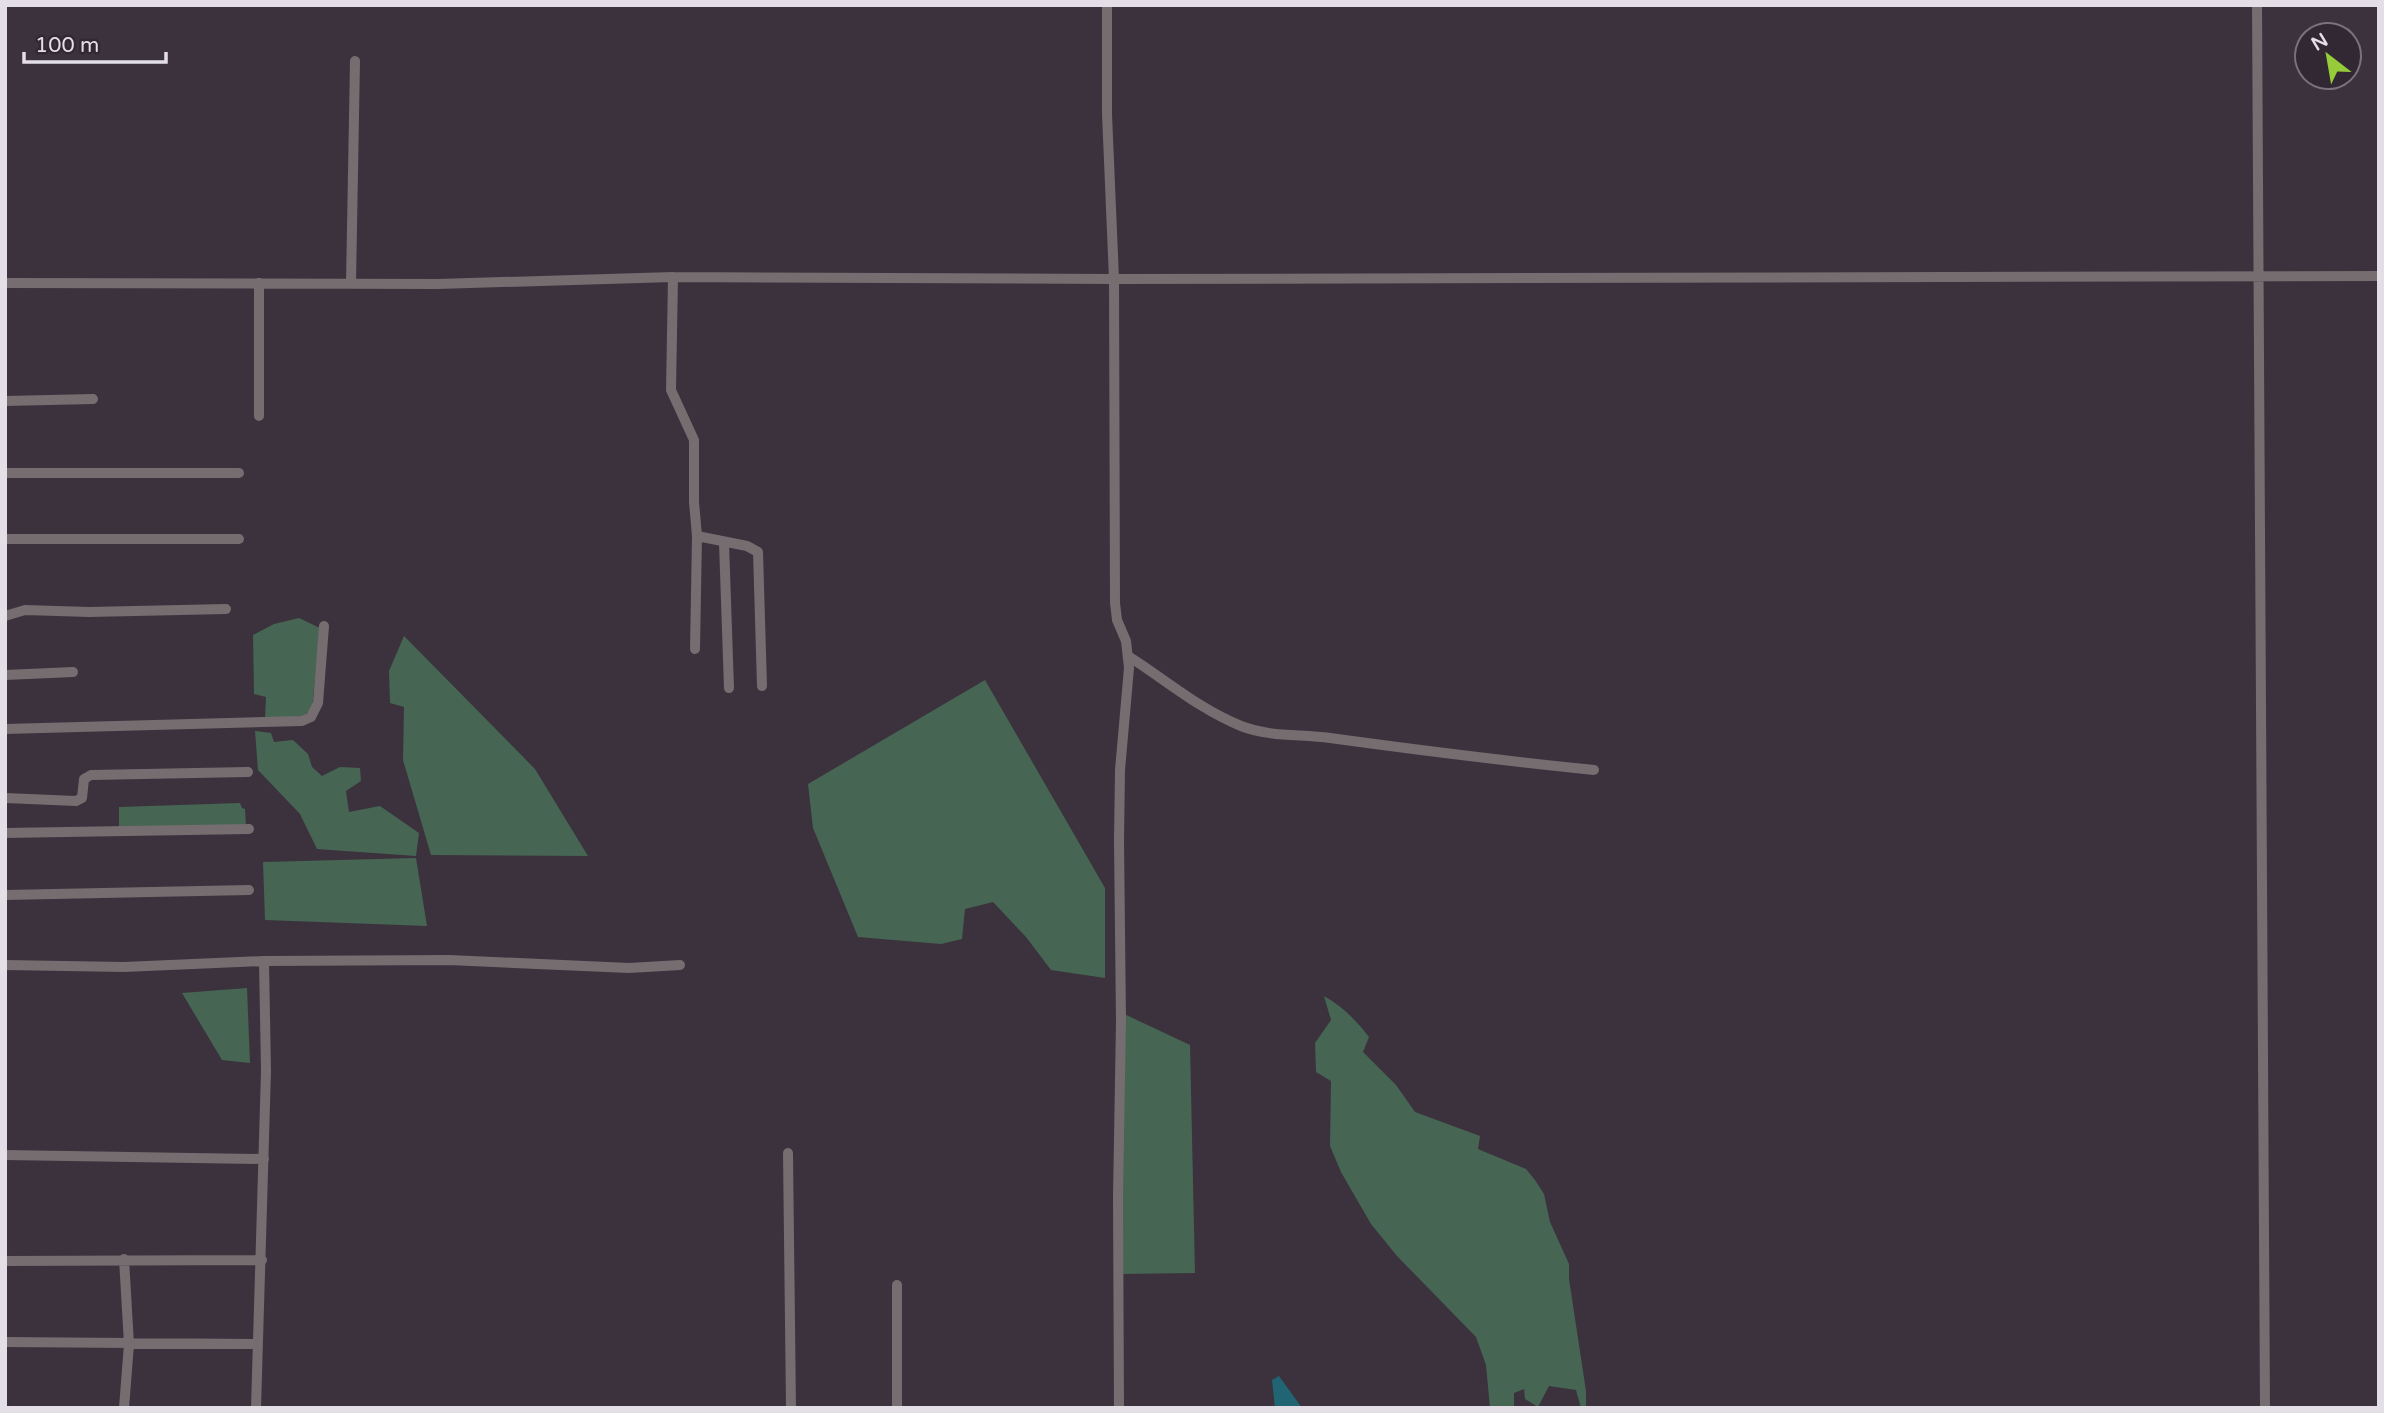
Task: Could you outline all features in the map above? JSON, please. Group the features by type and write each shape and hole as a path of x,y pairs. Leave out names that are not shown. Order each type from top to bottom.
{"street":[{"path":"1107,5 1107,114 1114,279 1115,603 1117,620 1129,656 1120,770 1119,840 1119,1408"},
{"path":"2257,5 2265,1408"},
{"path":"351,283 355,61"},
{"path":"5,283 526,283 673,277 1114,279 2379,276"},
{"path":"673,277 671,390 694,440 697,536 695,649"},
{"path":"259,283 259,416"},
{"path":"5,401 93,399"},
{"path":"5,473 239,473"},
{"path":"697,536 747,546 758,552 762,686"},
{"path":"5,539 239,539"},
{"path":"724,543 729,688"},
{"path":"5,616 26,610 89,612 226,609"},
{"path":"5,729 302,721 311,717 318,703 324,626"},
{"path":"1129,656 1160,675 1192,701 1260,733 1316,736 1443,754 1594,770"},
{"path":"5,675 73,672"},
{"path":"5,798 76,801 82,798 84,779 91,775 248,772"},
{"path":"5,833 249,829"},
{"path":"5,895 249,890"},
{"path":"5,965 124,967 264,961 449,960 629,968 680,965"},
{"path":"256,1408 266,1071 264,961"},
{"path":"789,1153 791,1408"},
{"path":"5,1155 264,1159"},
{"path":"124,1259 129,1344 124,1408"},
{"path":"5,1261 262,1260"},
{"path":"897,1285 897,1408"},
{"path":"5,1342 257,1344"}],"green space":[{"path":"299,618 320,628 312,709 301,718 265,718 266,697 254,694 253,635 274,624"},
{"path":"404,636 535,769 588,856 431,855 403,760 404,707 390,703 389,671"},
{"path":"985,680 1105,888 1105,978 1051,970 1026,937 993,902 965,909 962,939 941,944 858,937 813,828 808,784"},
{"path":"255,731 271,733 274,742 293,740 308,754 312,767 322,776 340,767 360,768 361,781 346,791 349,812 380,806 419,833 416,856 317,849 300,814 258,770"},
{"path":"240,803 245,809 246,826 119,827 119,807"},
{"path":"416,858 427,926 265,920 263,862"},
{"path":"247,988 250,1063 222,1060 182,993"},
{"path":"1324,996 1348,1014 1369,1037 1363,1052 1396,1085 1415,1112 1480,1136 1478,1149 1526,1169 1544,1194 1550,1222 1569,1264 1586,1408 1581,1408 1576,1390 1549,1386 1538,1407 1525,1399 1524,1389 1514,1393 1514,1408 1490,1408 1486,1365 1476,1337 1397,1256 1371,1224 1341,1172 1330,1146 1331,1081 1316,1072 1315,1043 1331,1020"},
{"path":"1122,1013 1190,1045 1195,1273 1121,1274"}],"water":[{"path":"1279,1376 1302,1408 1275,1408 1272,1380"}]}
